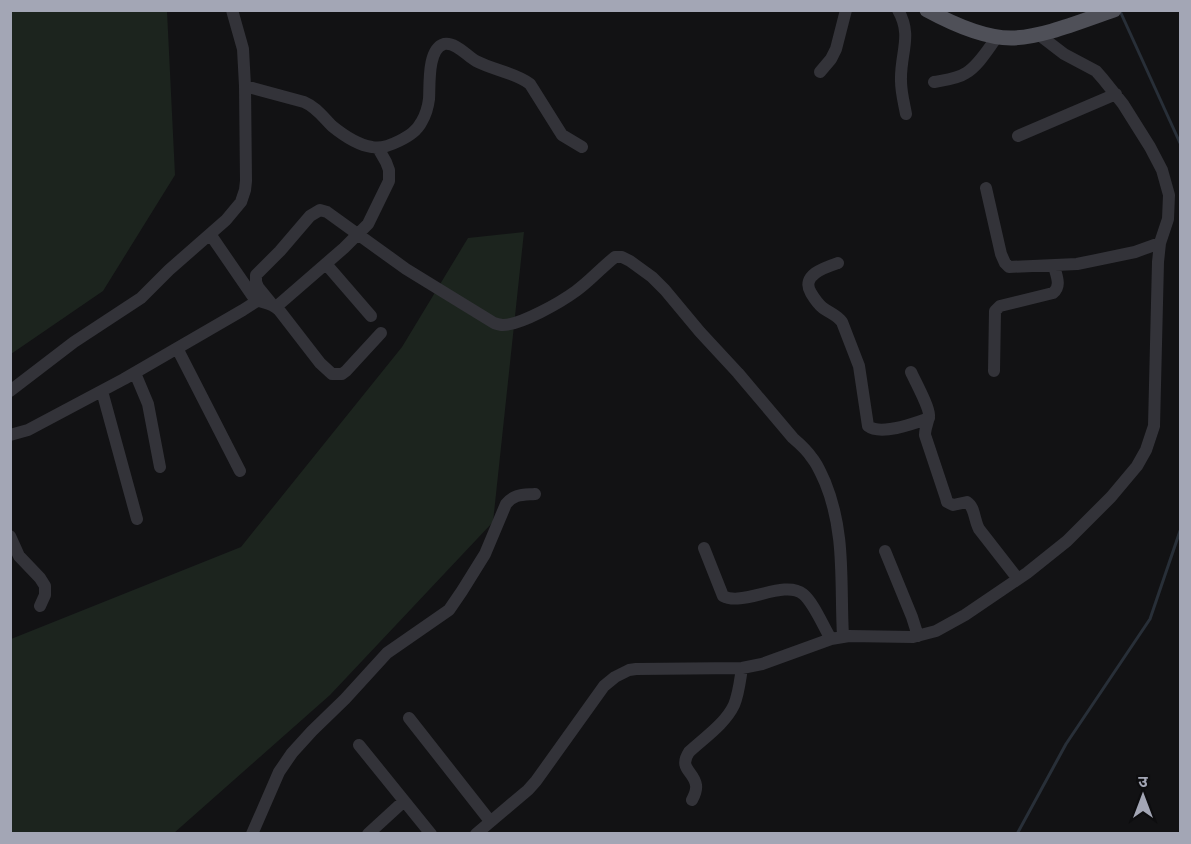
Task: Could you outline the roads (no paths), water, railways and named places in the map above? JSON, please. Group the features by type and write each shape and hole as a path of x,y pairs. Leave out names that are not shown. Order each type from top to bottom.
{"main road":[{"path":"927,10 970,29 997,37 1012,38 1060,28 1114,10"}],"street":[{"path":"10,391 75,342 141,298 225,220 241,202 245,190 245,86 243,49 232,10"},
{"path":"820,72 836,49 846,10"},
{"path":"898,10 906,33 901,81 906,114"},
{"path":"476,834 536,782 604,686 615,677 636,669 742,668 762,664 837,638 901,638 936,631 965,615 1018,579 1066,541 1111,497 1137,466 1154,426 1158,262 1160,243 1168,219 1169,195 1162,171 1150,147 1116,94 1096,72 1064,54 1038,34"},
{"path":"934,82 966,73 978,62 997,37"},
{"path":"245,86 309,104 343,134 360,144 378,148 396,143 417,130 429,101 431,64 437,49 444,44 454,46 492,69 531,84 562,135 582,147"},
{"path":"1018,136 1116,94"},
{"path":"273,305 326,264 358,235 373,217 389,181 389,170 378,148"},
{"path":"986,188 1001,254 1007,265 1014,268 1077,264 1135,252 1160,243"},
{"path":"381,333 346,371 342,374 332,374 320,363 258,287 256,274 310,216 323,210 406,269 494,323 501,325 525,319 575,292 615,257 622,257 630,261 665,290 812,457 820,470 834,508 840,540 837,638"},
{"path":"210,234 257,301 273,305"},
{"path":"838,262 823,268 812,276 807,287 819,305 837,316 842,322 859,366 868,426 873,429 890,429 929,418"},
{"path":"326,264 371,316"},
{"path":"994,371 995,311 1000,306 1056,291 1058,283 1054,266"},
{"path":"10,435 28,430 102,391 257,301"},
{"path":"177,348 240,471"},
{"path":"911,372 929,410 925,429 927,442 947,502 953,505 969,502 979,529 1018,579"},
{"path":"135,373 148,404 160,467"},
{"path":"102,391 137,519"},
{"path":"252,834 279,772 292,753 387,653 449,610 485,554 511,497 535,494"},
{"path":"10,536 19,556 45,586 45,595 40,606"},
{"path":"704,548 723,596 735,599 784,590 798,591 803,594 837,638"},
{"path":"885,551 918,636"},
{"path":"692,800 696,785 686,768 686,757 720,725 733,706 742,668"},
{"path":"410,718 490,821"},
{"path":"359,745 431,834"},
{"path":"368,834 404,801"}],"waterway":[{"path":"1120,11 1180,143"},
{"path":"1017,834 1066,744 1150,619 1180,531"}]}
